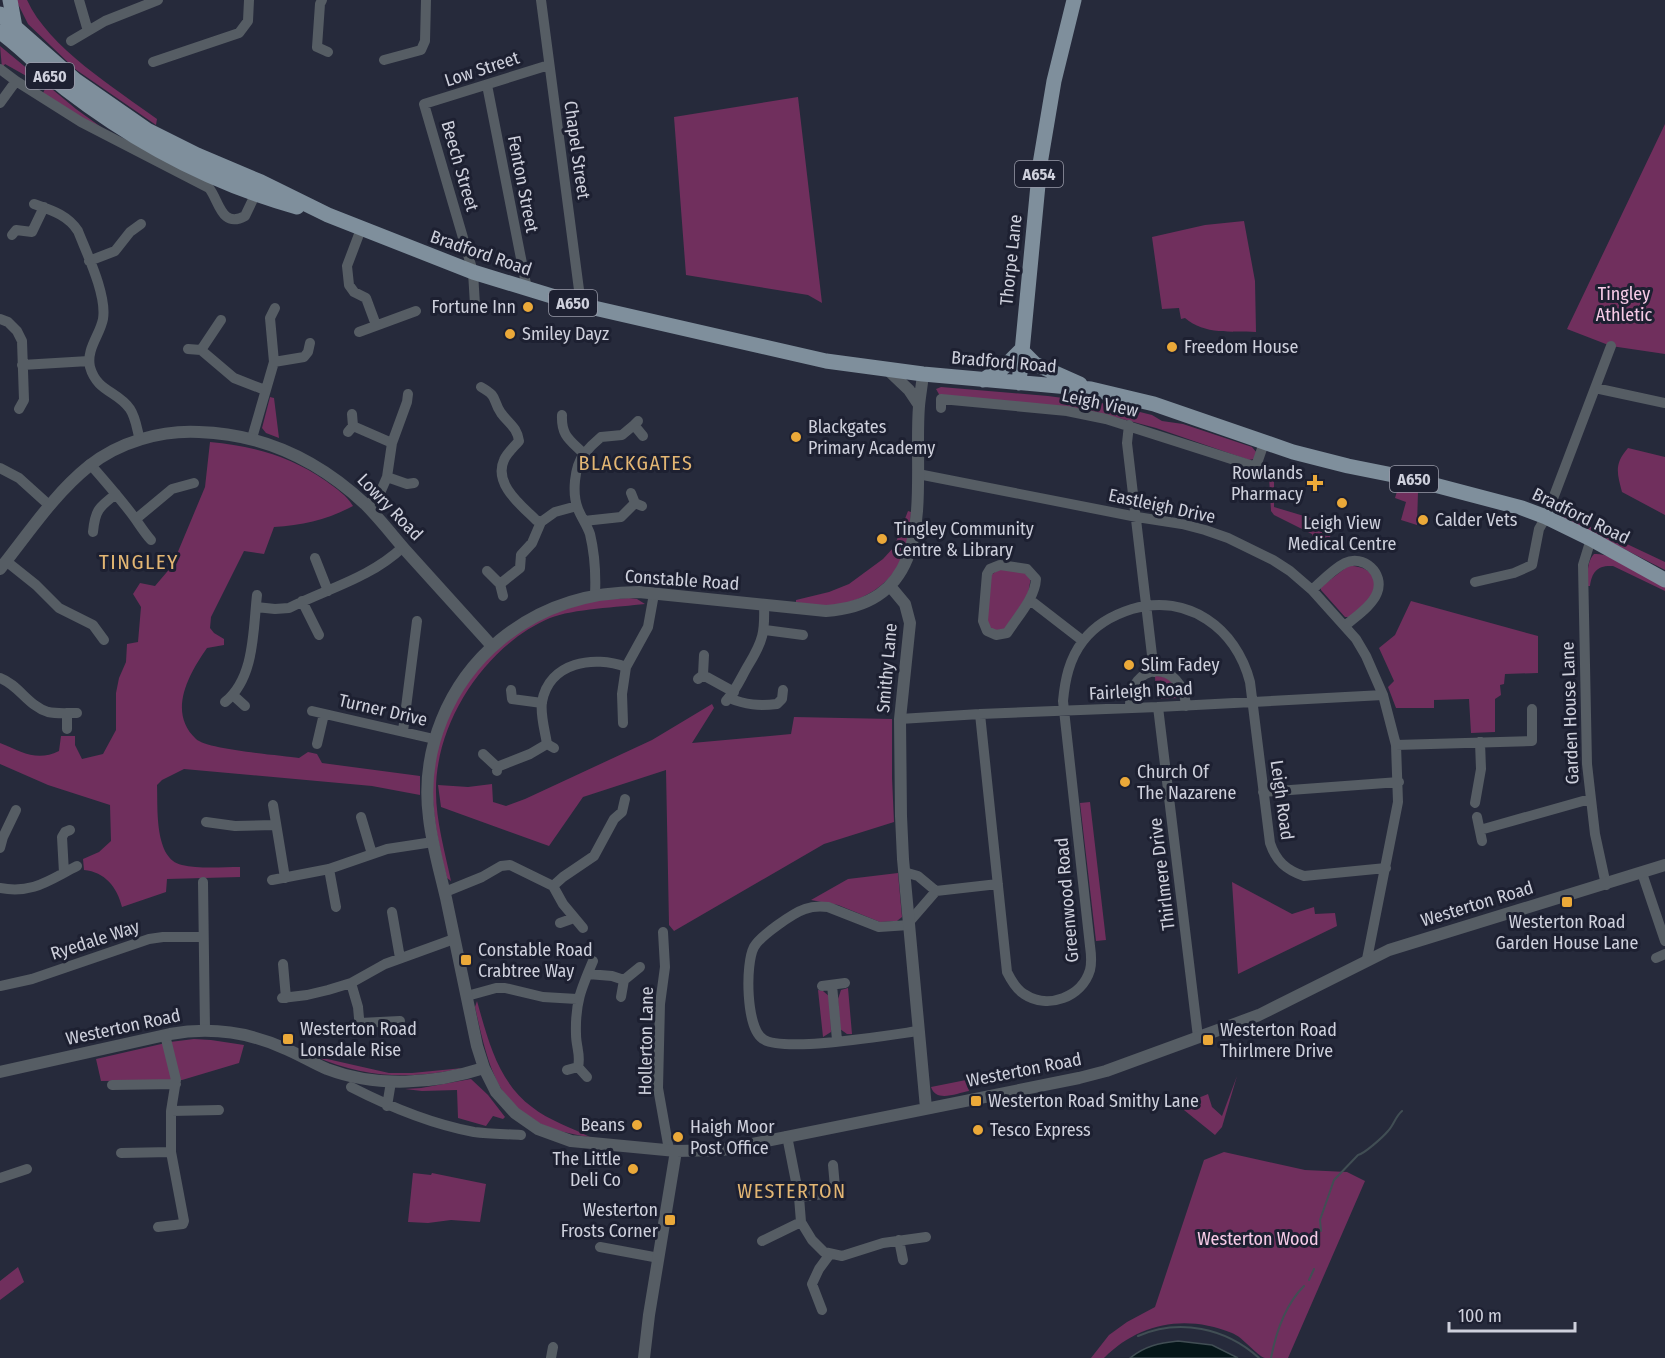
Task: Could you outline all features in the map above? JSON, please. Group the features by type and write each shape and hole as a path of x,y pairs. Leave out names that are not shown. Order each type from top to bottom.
{"main road":[{"path":"10,0 15,27"},
{"name":"Thorpe Lane","path":"1019,383 1040,164 1054,81 1074,0"},
{"name":"Bradford Road","path":"0,14 75,80 147,130 258,188"},
{"name":"Bradford Road","path":"0,32 67,90 141,141 191,168 258,188 473,272 581,305 826,361 923,374 1091,389 1154,404 1264,443 1348,466 1492,499 1546,517 1665,580"},
{"path":"983,380 1004,367 1021,350 1035,364 1091,389"}],"street":[{"path":"79,0 88,31"},
{"path":"71,41 105,21 158,0"},
{"path":"159,63 239,33 248,21 249,0"},
{"path":"321,0 317,47 328,51"},
{"path":"384,60 425,51 426,0"},
{"name":"Chapel Street","path":"541,0 581,305"},
{"name":"Low Street","path":"424,104 549,65"},
{"path":"0,69 81,122 209,188 225,216 233,219 245,216 258,188"},
{"path":"0,103 16,81"},
{"name":"Fenton Street","path":"487,85 527,289"},
{"name":"Beech Street","path":"424,104 473,272 475,304 446,309"},
{"path":"12,235 16,230 32,232 39,206 73,223 89,261 104,309 103,321 93,344 89,361 101,387 129,409 135,419 140,440"},
{"path":"123,222 130,232"},
{"path":"89,261 115,251 130,232 141,224"},
{"path":"362,229 347,266 349,285 354,292 366,298 376,325"},
{"path":"252,438 274,362 270,318 275,308"},
{"path":"359,332 416,311"},
{"path":"0,319 8,322 17,330 22,342 24,400 19,409"},
{"path":"201,350 221,320"},
{"path":"274,362 287,362 304,357 310,343"},
{"path":"1475,582 1514,573 1532,565 1539,529 1546,517 1611,346"},
{"path":"188,350 201,350 234,378 265,390"},
{"path":"22,364 89,361"},
{"path":"888,370 909,390 919,405"},
{"path":"890,586 907,562 916,523 919,405 923,374"},
{"path":"481,387 495,398 500,412 518,433 519,441 503,462 504,495 541,522"},
{"path":"1595,388 1665,403"},
{"path":"367,506 380,493 387,477 392,442 408,394"},
{"name":"Leigh View","path":"940,408 941,399 1067,411 1129,425 1272,472"},
{"path":"352,414 350,429 392,442"},
{"path":"562,415 561,428 584,454"},
{"path":"400,420 412,424"},
{"path":"595,595 596,571 593,547 589,531 576,506 579,464 584,454 601,437 622,435 636,423 643,436"},
{"path":"1129,425 1127,443 1154,672"},
{"name":"Lowry Road","path":"3,565 69,484 90,464 117,449 162,434 186,431 252,438 289,451 337,479 367,506 492,646"},
{"path":"1256,466 1264,443"},
{"path":"90,464 117,494 151,540"},
{"path":"0,468 19,478 50,506"},
{"name":"Eastleigh Drive","path":"918,474 1182,524 1228,538 1273,560 1312,590 1356,639 1366,656 1383,695 1396,745 1399,782 1396,818 1367,959"},
{"path":"387,477 407,484 414,483"},
{"path":"135,519 172,489 194,483"},
{"path":"93,532 99,507 117,494"},
{"path":"584,521 621,517 636,501"},
{"path":"500,584 520,568 521,555 532,543 541,522 555,512 576,506"},
{"name":"Garden House Lane","path":"1591,539 1583,565 1587,764 1595,834 1606,885"},
{"path":"256,607 289,608 369,574 391,559 403,547"},
{"path":"315,558 328,591"},
{"path":"1312,590 1344,564 1359,561 1372,567 1378,580 1376,595 1344,626"},
{"path":"3,565 36,585 59,608 86,621 102,637 91,643"},
{"path":"994,566 1021,567 1032,573 1036,579 1030,600 1024,605 1007,633 996,635 987,631 983,621 986,580 990,569 994,566"},
{"path":"487,571 500,584 503,596"},
{"name":"Constable Road","path":"484,1068 477,1046 433,842 427,802 434,739 457,688 474,664 492,646 519,625 545,610 595,595 621,592 654,594 826,611 855,607 890,586"},
{"name":"Smithy Lane","path":"890,586 905,604 909,623 900,719 901,816 926,1108"},
{"path":"623,723 622,694 626,667 648,627 654,594"},
{"path":"245,706 230,699 247,670 257,595"},
{"path":"1030,600 1083,641 1106,620 1119,613 1147,605"},
{"path":"302,601 319,635"},
{"path":"730,697 756,656 765,630 764,605"},
{"name":"Leigh Road","path":"1147,605 1167,605 1203,616 1229,638 1245,665 1252,701 1267,828 1274,855 1282,865 1304,876 1386,868"},
{"path":"404,731 417,621"},
{"path":"765,630 803,635"},
{"name":"Greenwood Road","path":"980,714 1007,972 1013,984 1023,994 1036,1000 1063,999 1075,992 1084,982 1090,969 1091,955 1063,711 1064,687 1068,670 1083,641"},
{"path":"412,650 425,651"},
{"path":"704,655 700,677 744,704 754,706 777,704 782,699 783,690"},
{"path":"483,754 497,769 550,746 542,703 555,677 567,668 582,662 605,661 626,667"},
{"path":"1130,708 1132,688 1139,678 1154,672 1169,674 1180,683 1186,706"},
{"path":"0,678 12,684 38,708 57,713 72,713 67,729"},
{"path":"511,690 512,699 542,703"},
{"name":"Fairleigh Road","path":"900,719 1158,708 1383,695"},
{"name":"Thirlmere Drive","path":"1158,708 1198,1037"},
{"path":"1396,745 1532,741 1532,709"},
{"name":"Turner Drive","path":"312,711 434,739"},
{"name":"Turner Drive","path":"317,744 324,714"},
{"path":"1474,803 1481,769 1480,742"},
{"path":"1263,792 1399,782"},
{"path":"553,886 594,856 614,819 624,816 625,799"},
{"path":"1477,817 1481,836 1590,799"},
{"path":"273,806 285,878"},
{"path":"0,848 15,814 26,820"},
{"path":"361,817 372,854"},
{"path":"206,822 234,826 275,825"},
{"path":"64,873 63,837 65,832 70,830"},
{"path":"272,880 329,868 401,845 433,842"},
{"path":"445,892 482,877 501,866 510,865 553,886 582,928"},
{"name":"Westerton Road","path":"0,1072 165,1035 205,1030 241,1034 286,1049 327,1069 353,1077 391,1082 414,1082 456,1076 484,1068 496,1092 515,1113 538,1130 571,1141 672,1150 722,1150 1106,1071 1259,1015 1367,959 1407,943 1606,885 1665,865"},
{"path":"0,888 13,890 31,888 47,883 77,866"},
{"path":"329,868 336,907"},
{"path":"904,872 918,876 936,891"},
{"path":"1642,873 1665,940"},
{"path":"203,882 205,1030"},
{"path":"918,1031 780,1044 763,1040 751,1016 748,967 752,950 763,938 799,911 811,907 828,907 879,927 890,927 909,923 936,891 998,884"},
{"path":"392,912 400,958"},
{"path":"560,923 574,918"},
{"name":"Hollerton Lane","path":"663,932 665,967 660,1005 658,1088 672,1150"},
{"name":"Ryedale Way","path":"0,986 32,979 149,939 203,937"},
{"path":"284,964 284,998 308,996 351,982 400,958 454,939"},
{"path":"586,1077 573,1069 580,1057 576,1039 578,999 593,961"},
{"path":"621,997 624,980 640,967"},
{"path":"588,974 612,976 624,980"},
{"path":"351,982 360,1026 400,1021"},
{"path":"837,1040 827,985 845,983"},
{"path":"467,996 496,988 506,988 543,997 578,999"},
{"path":"158,1227 183,1224 184,1221 171,1152 171,1111 176,1084 175,1070 165,1035"},
{"path":"387,1106 391,1082"},
{"path":"112,1085 176,1084"},
{"path":"351,1087 387,1106 446,1126 476,1132 521,1136"},
{"path":"171,1111 219,1110"},
{"path":"787,1136 799,1197 801,1222 820,1249 842,1256 899,1240 926,1237"},
{"path":"644,1358 672,1150"},
{"path":"121,1153 171,1152"},
{"path":"799,1197 833,1193 835,1187 833,1165"},
{"path":"0,1178 27,1169"},
{"path":"762,1241 801,1222"},
{"path":"899,1240 903,1260"},
{"path":"600,1247 659,1258"},
{"path":"822,1310 812,1284 830,1254"}],"green space":[{"path":"16,0 27,0 50,34 84,66 157,119 156,125 75,69 28,24"},
{"path":"0,46 76,109 112,135 42,95 46,87 5,64 2,68"},
{"path":"798,97 822,303 808,295 686,275 674,117"},
{"name":"Tingley Athletic","path":"1665,124 1665,354 1611,346 1567,329"},
{"path":"1244,221 1255,281 1256,332 1210,330 1185,318 1181,319 1179,308 1162,309 1152,237 1205,225"},
{"path":"941,387 1048,396 1108,404 1152,415 1162,421 1183,424 1252,447 1257,453 1254,459 1249,460 1156,428 1096,412 940,396 936,389"},
{"path":"270,397 274,398 279,438 266,433 262,428"},
{"path":"210,442 241,446 299,465 334,487 353,506 315,521 274,527 264,554 244,551 211,617 210,628 224,639 224,645 207,648 194,669 184,693 183,717 187,728 196,739 214,746 299,758 308,752 317,754 322,763 420,776 420,795 372,786 184,769 157,785 159,831 166,853 173,861 182,865 240,867 240,877 167,879 166,892 122,907 117,893 104,877 84,870 83,859 99,852 111,841 110,805 48,785 0,764 0,743 36,756 44,756 59,751 61,736 75,736 75,745 82,759 103,754 116,730 116,693 126,662 127,644 138,642 141,607 133,594 140,583 155,586 172,566 205,487"},
{"path":"1628,448 1665,457 1665,515 1622,492 1618,469 1620,459"},
{"path":"1269,476 1274,477 1274,507 1334,525 1329,540 1315,541 1312,534 1274,515 1271,511"},
{"path":"1410,487 1418,492 1417,525 1401,520 1406,502 1395,498 1398,488"},
{"path":"908,511 911,512 909,535 901,561 893,573 874,591 850,602 836,605 820,606 796,602 796,600 829,592 849,584 883,559 894,547"},
{"path":"1554,513 1593,528 1665,562 1665,570"},
{"path":"1594,554 1602,554 1630,566 1665,587 1665,591 1613,566 1596,570 1588,586 1589,565"},
{"path":"1348,566 1361,567 1366,570 1375,583 1367,602 1350,617 1345,617 1321,590 1321,587"},
{"path":"999,569 1024,571 1031,577 1028,594 1006,629 991,631 986,621 990,576"},
{"path":"637,599 645,604 583,610 560,615 527,630 486,666 469,689 444,739 438,766 436,792 438,814 451,881 447,878 436,826 433,774 437,746 446,720 459,695 475,672 495,651 517,633 541,618 581,603"},
{"path":"1411,601 1538,636 1538,673 1505,674 1504,684 1500,685 1501,695 1495,699 1495,732 1471,733 1469,699 1434,700 1434,708 1396,708 1388,687 1394,681 1379,648 1395,635"},
{"path":"1155,676 1171,681 1181,695 1179,698 1156,699"},
{"path":"712,704 714,708 692,743 791,734 794,717 892,719 894,822 824,844 674,931 669,925 666,770 583,797 549,846 441,807 438,785 468,787 492,784 493,802 506,806 525,799 652,740"},
{"path":"1090,802 1106,940 1096,941 1080,803"},
{"path":"898,873 902,917 897,921 880,922 838,905 811,900 848,879"},
{"path":"1232,882 1292,914 1314,907 1315,914 1335,913 1337,926 1238,974"},
{"path":"848,988 852,1034 847,1034 840,1029 838,999 841,990"},
{"path":"818,990 830,997 831,1032 823,1037"},
{"path":"477,1001 496,1059 520,1097 538,1112 590,1137 561,1131 538,1122 520,1111 506,1096 488,1058 475,1007"},
{"path":"194,1039 244,1045 239,1063 182,1080 101,1081 96,1059 170,1042"},
{"path":"314,1056 389,1073 463,1068 424,1074 387,1075 351,1069"},
{"path":"1237,1076 1222,1127 1215,1135 1179,1106 1208,1094 1212,1107 1222,1116"},
{"path":"471,1079 488,1095 505,1117 503,1119 493,1116 486,1126 458,1118 457,1090 405,1089 421,1088"},
{"path":"966,1080 969,1091 953,1095 937,1095 931,1087"},
{"name":"Westerton Wood","path":"1224,1152 1305,1170 1347,1172 1365,1181 1288,1358 1265,1358 1232,1333 1214,1327 1180,1323 1147,1330 1118,1346 1104,1358 1091,1358 1109,1335 1155,1307 1204,1160"},
{"path":"413,1173 431,1175 432,1173 486,1184 480,1222 451,1220 428,1223 408,1222"},
{"path":"18,1267 24,1282 0,1300 0,1281"}],"shaded area":[{"path":"1178,1341 1212,1345 1238,1358 1130,1358 1152,1346"}],"waterway":[{"path":"1321,1231 1320,1220 1334,1180 1358,1155 1369,1149 1386,1134 1402,1111"},
{"path":"1309,1280 1314,1269"},
{"path":"1271,1358 1282,1319 1297,1293 1304,1286"},
{"path":"1138,1336 1170,1328 1201,1329 1232,1339 1259,1358"}],"place":[{"name":"Fortune Inn","path":"528,307"},
{"name":"Smiley Dayz","path":"510,334"},
{"name":"Freedom House","path":"1172,347"},
{"name":"Blackgates Primary Academy","path":"796,437"},
{"name":"Rowlands Pharmacy","path":"1315,483"},
{"name":"Leigh View Medical Centre","path":"1342,503"},
{"name":"Calder Vets","path":"1423,520"},
{"name":"Tingley Community Centre & Library","path":"882,539"},
{"name":"Slim Fadey","path":"1129,665"},
{"name":"Church Of The Nazarene","path":"1125,782"},
{"name":"Westerton Road Garden House Lane","path":"1567,902"},
{"name":"Constable Road Crabtree Way","path":"466,960"},
{"name":"Westerton Road Lonsdale Rise","path":"288,1039"},
{"name":"Westerton Road Thirlmere Drive","path":"1208,1040"},
{"name":"Westerton Road Smithy Lane","path":"976,1101"},
{"name":"Beans","path":"637,1125"},
{"name":"Tesco Express","path":"978,1130"},
{"name":"Haigh Moor Post Office","path":"678,1137"},
{"name":"The Little Deli Co","path":"633,1169"},
{"name":"Westerton Frosts Corner","path":"670,1220"}],"district":[{"name":"BLACKGATES","path":"636,463"},
{"name":"TINGLEY","path":"139,562"},
{"name":"WESTERTON","path":"792,1191"}]}
